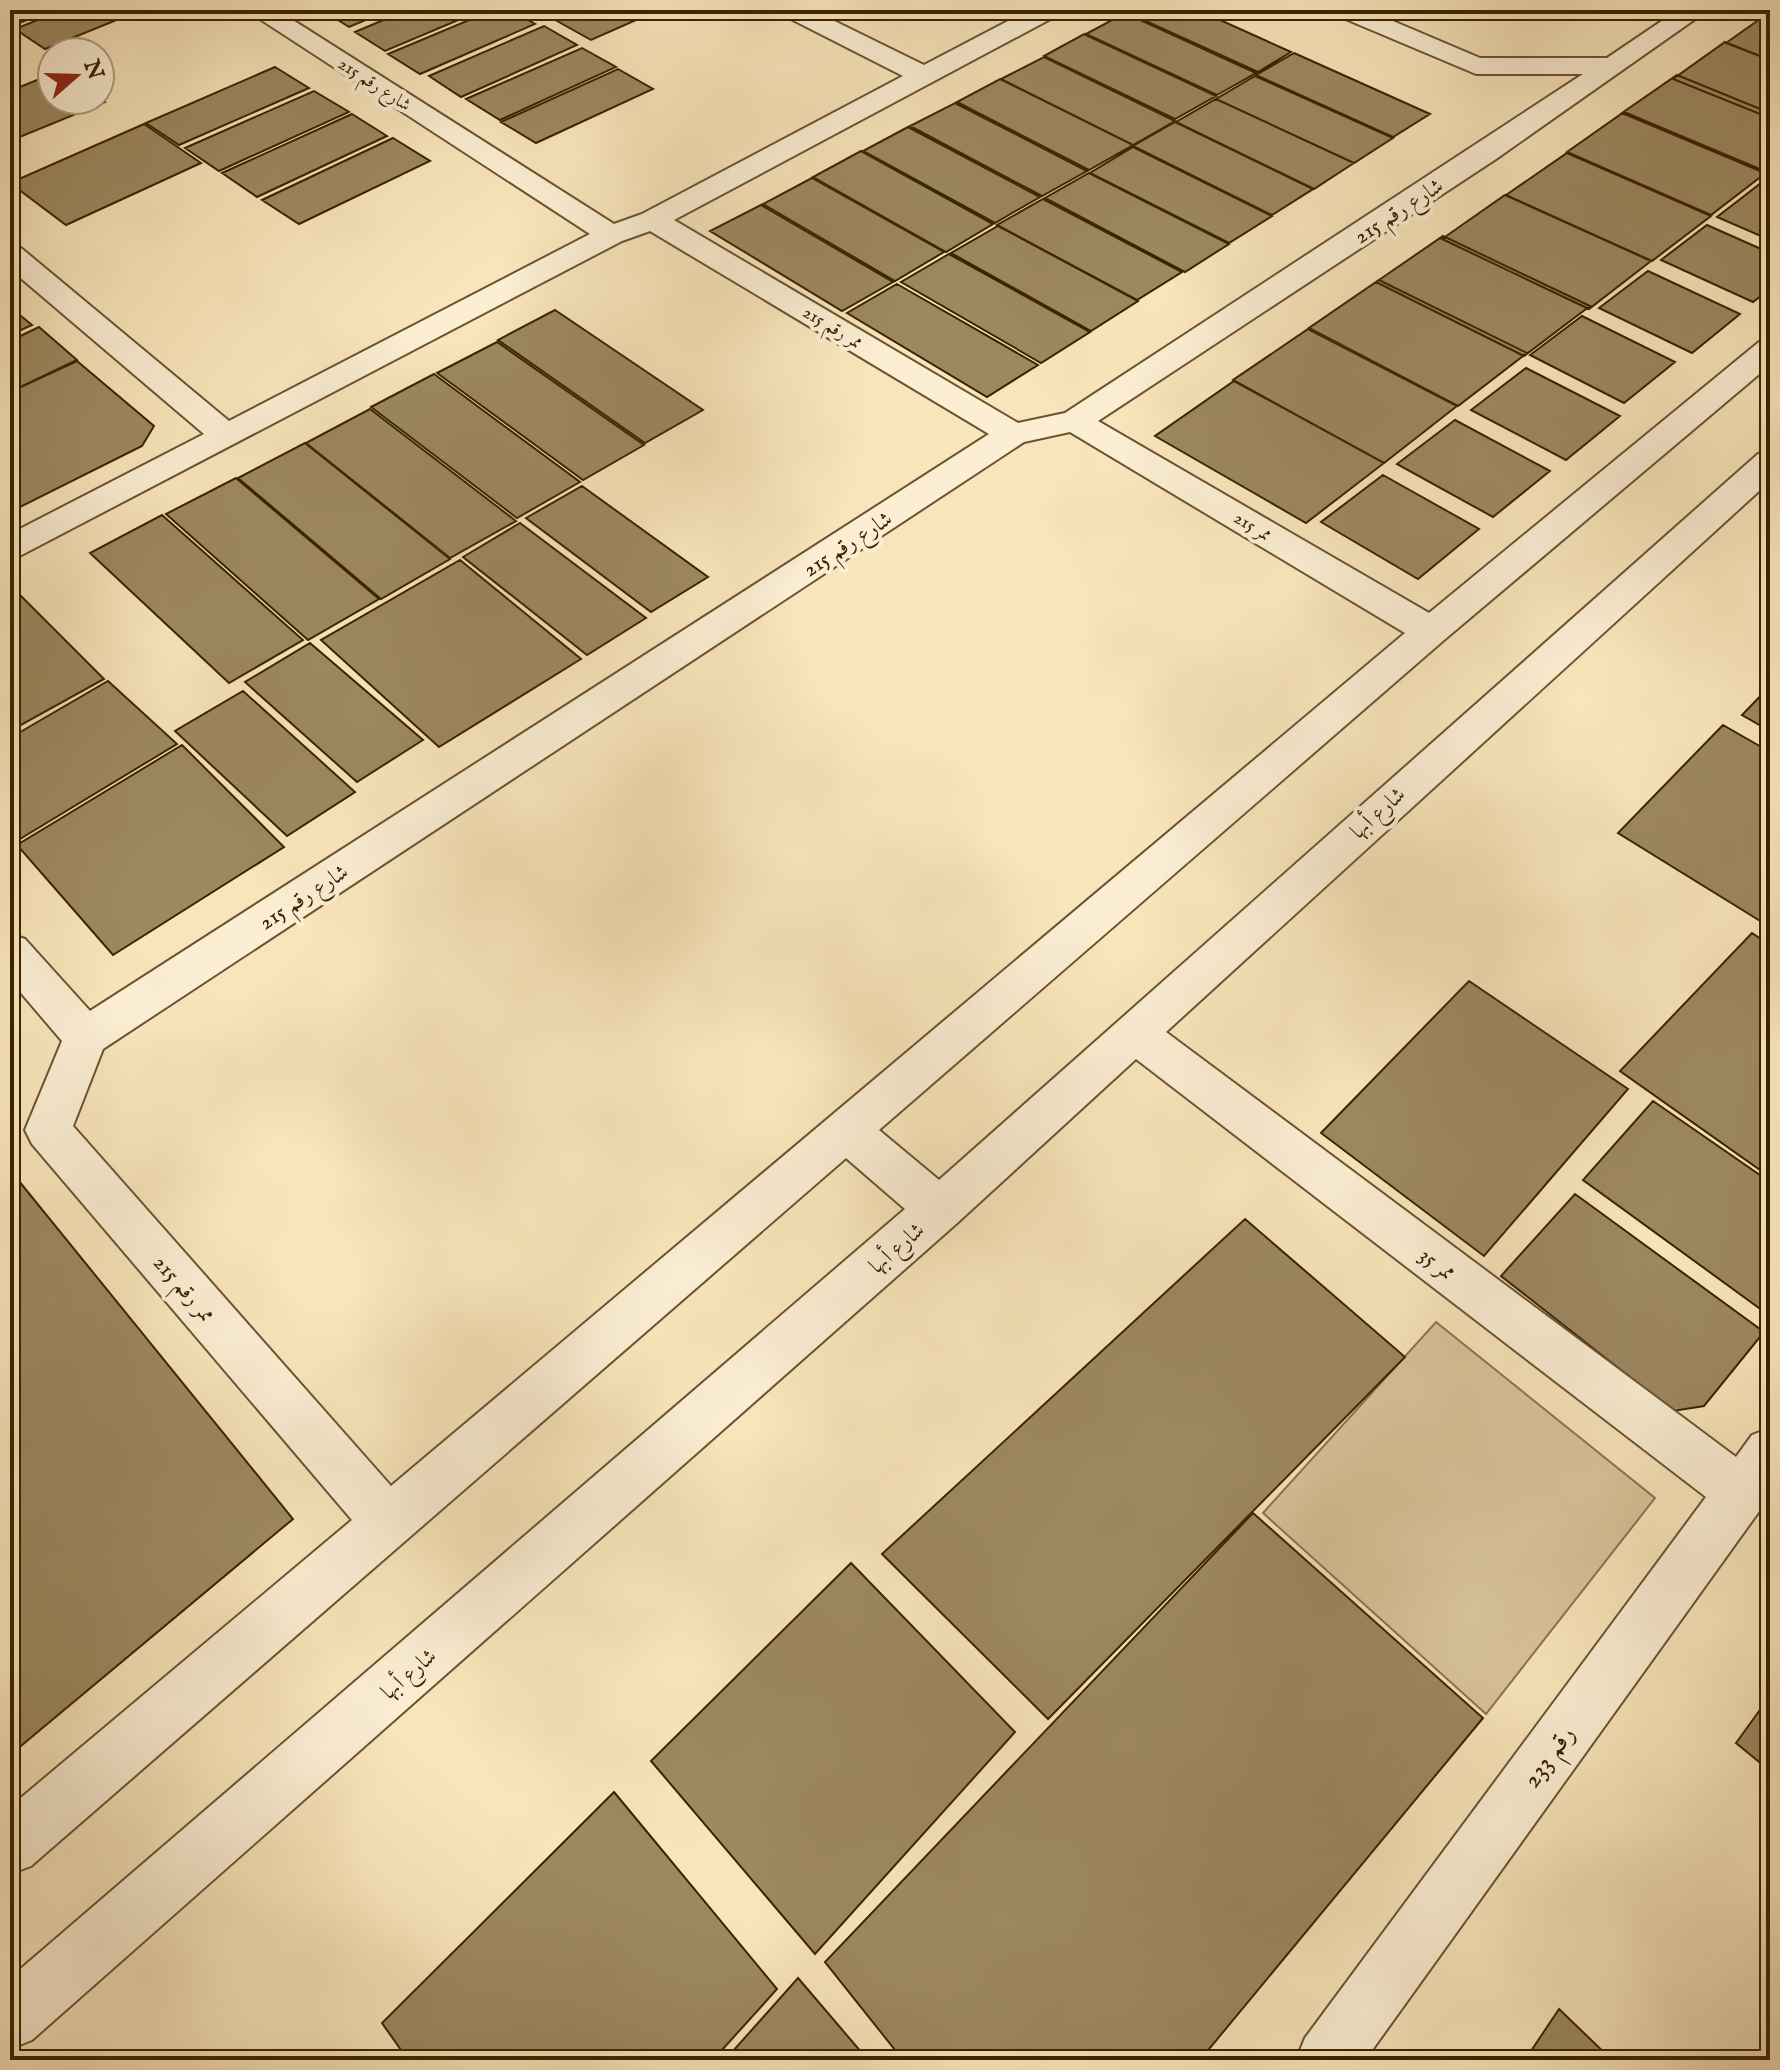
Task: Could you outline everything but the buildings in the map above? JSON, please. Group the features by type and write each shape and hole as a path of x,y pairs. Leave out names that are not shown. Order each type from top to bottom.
{"street":[{"name":"شارع رقم 215","path":"259,10 611,235"},
{"path":"792,10 924,76"},
{"path":"10,549 611,235 652,220 1049,10"},
{"path":"1345,10 1476,66 1614,66"},
{"name":"شارع رقم 215","path":"86,1037 1013,434 1075,421 1695,10"},
{"name":"ممر رقم 215","path":"652,220 1013,434"},
{"path":"10,254 226,435"},
{"path":"10,1845 1431,631 1770,349"},
{"name":"ممر 215","path":"1075,421 1431,631"},
{"name":"شارع أبها","path":"10,2018 939,1209 1353,833 1770,462"},
{"path":"10,951 86,1037"},
{"name":"ممر 35","path":"1135,1033 1756,1473"},
{"name":"ممر رقم 215","path":"86,1037 48,1130 387,1521"},
{"path":"846,1130 939,1209"},
{"name":"رقم 233","path":"1327,2060 1756,1473"}],"shaded area":[{"path":"1436,1322 1655,1498 1486,1714 1263,1513"}]}
